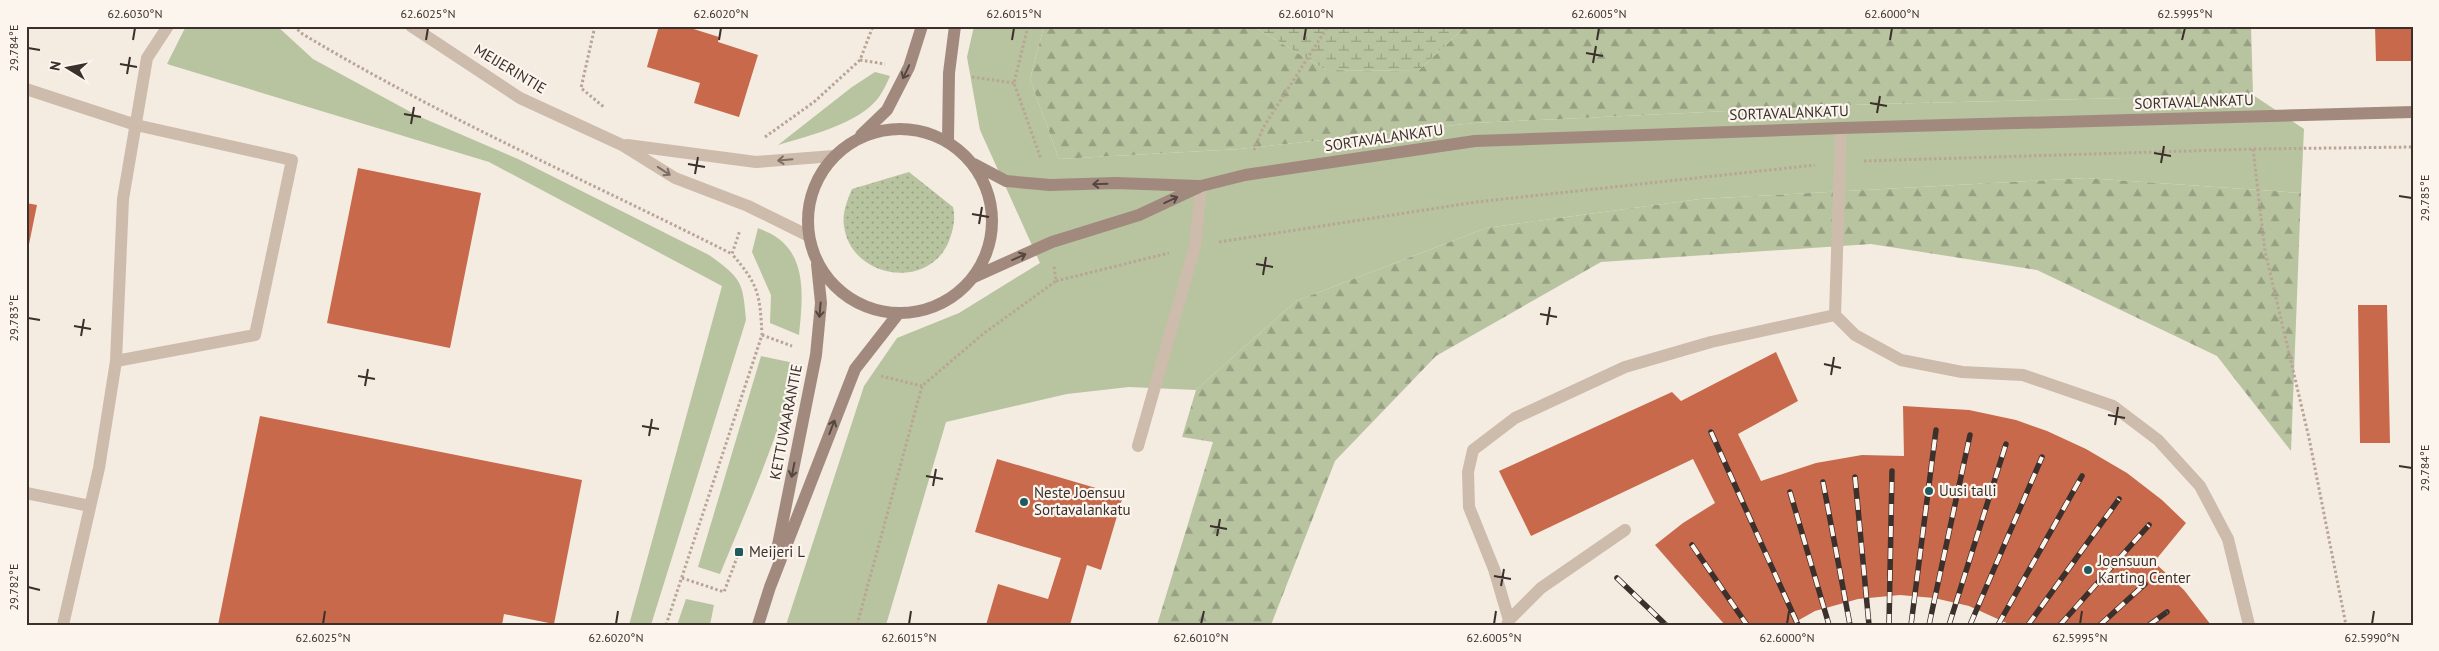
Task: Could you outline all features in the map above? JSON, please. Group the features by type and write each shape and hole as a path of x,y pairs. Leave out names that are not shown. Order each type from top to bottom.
{"street":[{"path":"63,625 90,506 116,361 123,199 147,58 168,26"},
{"name":"MEIJERINTIE","path":"411,26 520,98 622,145 675,178 748,206 809,236"},
{"path":"856,138 890,128 925,130 948,140 974,164 988,190 994,218 989,250 974,277 951,299 924,311 898,314 862,305 832,284 817,261 809,236 809,208 816,181 834,156 887,110 909,67 922,26"},
{"path":"948,140 949,73 955,26"},
{"path":"26,89 136,125 292,160 255,335 116,361"},
{"name":"SORTAVALANKATU","path":"974,277 1052,242 1139,215 1201,186 1245,175 1475,141 1841,128 2413,112"},
{"path":"1841,128 1835,315 1855,335 1901,360 1962,372 2023,375 2113,406 2158,440 2200,486 2228,539 2249,625"},
{"name":"MEIJERINTIE","path":"622,145 756,162 834,156"},
{"name":"SORTAVALANKATU","path":"974,164 1006,181 1050,185 1116,183 1201,186"},
{"path":"1138,446 1195,246 1201,186"},
{"name":"KETTUVAARANTIE","path":"770,587 816,356 821,303 817,261"},
{"name":"KETTUVAARANTIE","path":"758,625 770,587 855,369 898,314"},
{"path":"1508,622 1494,569 1470,507 1468,472 1473,450 1515,418 1626,366 1711,342 1835,315"},
{"path":"26,493 90,506"},
{"path":"1508,622 1541,588 1625,530"}],"path":[{"path":"294,26 301,34 359,68 446,114 732,254"},
{"path":"595,26 581,88 609,111"},
{"path":"1028,26 1014,82 1050,185"},
{"path":"1263,128 1328,26"},
{"path":"756,135 765,135"},
{"path":"857,625 922,386 983,334 1056,281 1195,246 1476,202 1840,162 2253,149 2413,147"},
{"path":"2253,149 2265,250 2309,438 2346,625"},
{"path":"1052,242 1056,281"},
{"path":"666,625 762,335"},
{"path":"682,578 724,592 739,552"}],"green space":[{"path":"186,26 277,26 313,59 418,116 518,159 709,255 734,275 741,288 746,320 651,625 629,625 722,286 489,162 167,64"},
{"path":"974,26 1044,26 1030,79 1059,159 1240,149 1474,123 1875,104 2253,95 2304,129 2301,193 2086,178 1700,199 1486,228 1296,301 1196,390 1129,387 1067,394 946,422 886,625 786,625 864,386 897,338 959,313 1040,263 980,130 967,57"},
{"path":"1044,26 1253,26 1326,70 1418,71 1466,26 2251,26 2253,95 1875,104 1474,123 1240,149 1059,159 1030,79"},
{"path":"1253,26 1466,26 1418,71 1326,70"},
{"path":"875,72 890,76 879,97 859,115 832,128 778,145 852,87"},
{"path":"909,172 953,207 954,224 949,241 939,257 925,267 909,272 892,272 875,267 861,258 850,244 844,226 844,212 852,189"},
{"path":"2086,178 2301,193 2291,451 2217,356 2037,270 1871,244 1601,262 1436,356 1335,461 1271,625 1157,625 1213,442 1182,437 1196,390 1296,301 1486,228 1700,199"},
{"path":"758,228 779,239 795,259 799,271 802,297 799,335 770,323 771,295 752,252"},
{"path":"761,356 799,364 772,444 720,574 698,567"},
{"path":"686,599 714,605 710,625 677,625"}],"building":[{"path":"659,26 684,26 719,37 718,42 758,55 739,117 694,103 700,83 647,67"},
{"path":"2375,26 2412,26 2412,61 2376,61"},
{"path":"358,168 481,193 450,348 327,323"},
{"path":"26,203 37,205 27,254 26,254"},
{"path":"2358,305 2387,305 2390,443 2360,443"},
{"name":"Uusi talli","path":"1776,352 1798,401 1738,434 1761,481 1816,463 1862,455 1904,456 1903,406 1969,410 2016,420 2047,431 2086,449 2127,473 2162,500 2186,523 2154,562 2184,590 2211,625 2011,625 1969,606 1934,598 1900,595 1858,599 1815,611 1790,625 1725,625 1655,545 1683,523 1715,503 1693,459 1531,536 1499,471 1672,392 1681,401"},
{"path":"260,416 582,480 554,624 504,614 502,625 218,625"},
{"path":"997,459 1123,496 1101,570 1087,565 1070,625 986,625 998,584 1048,599 1061,558 975,532"}],"railway":[{"path":"1911,625 1936,430"},
{"path":"1711,432 1798,625"},
{"path":"1929,625 1970,435"},
{"path":"1949,625 2006,444"},
{"path":"1970,625 2042,457"},
{"path":"1889,625 1892,471"},
{"path":"1998,625 2082,476"},
{"path":"1855,477 1869,625"},
{"path":"1823,482 1850,625"},
{"path":"1790,492 1829,625"},
{"path":"2028,625 2119,499"},
{"path":"2060,625 2149,525"},
{"path":"1692,545 1747,625"},
{"path":"1617,578 1666,625"},
{"path":"2100,625 2145,584"},
{"path":"2149,625 2167,612"}],"place":[{"name":"Uusi talli","path":"1929,491"},
{"name":"Neste Joensuu Sortavalankatu","path":"1024,502"},
{"name":"Meijeri L","path":"739,552"},
{"name":"Joensuun Karting Center","path":"2088,570"}]}
